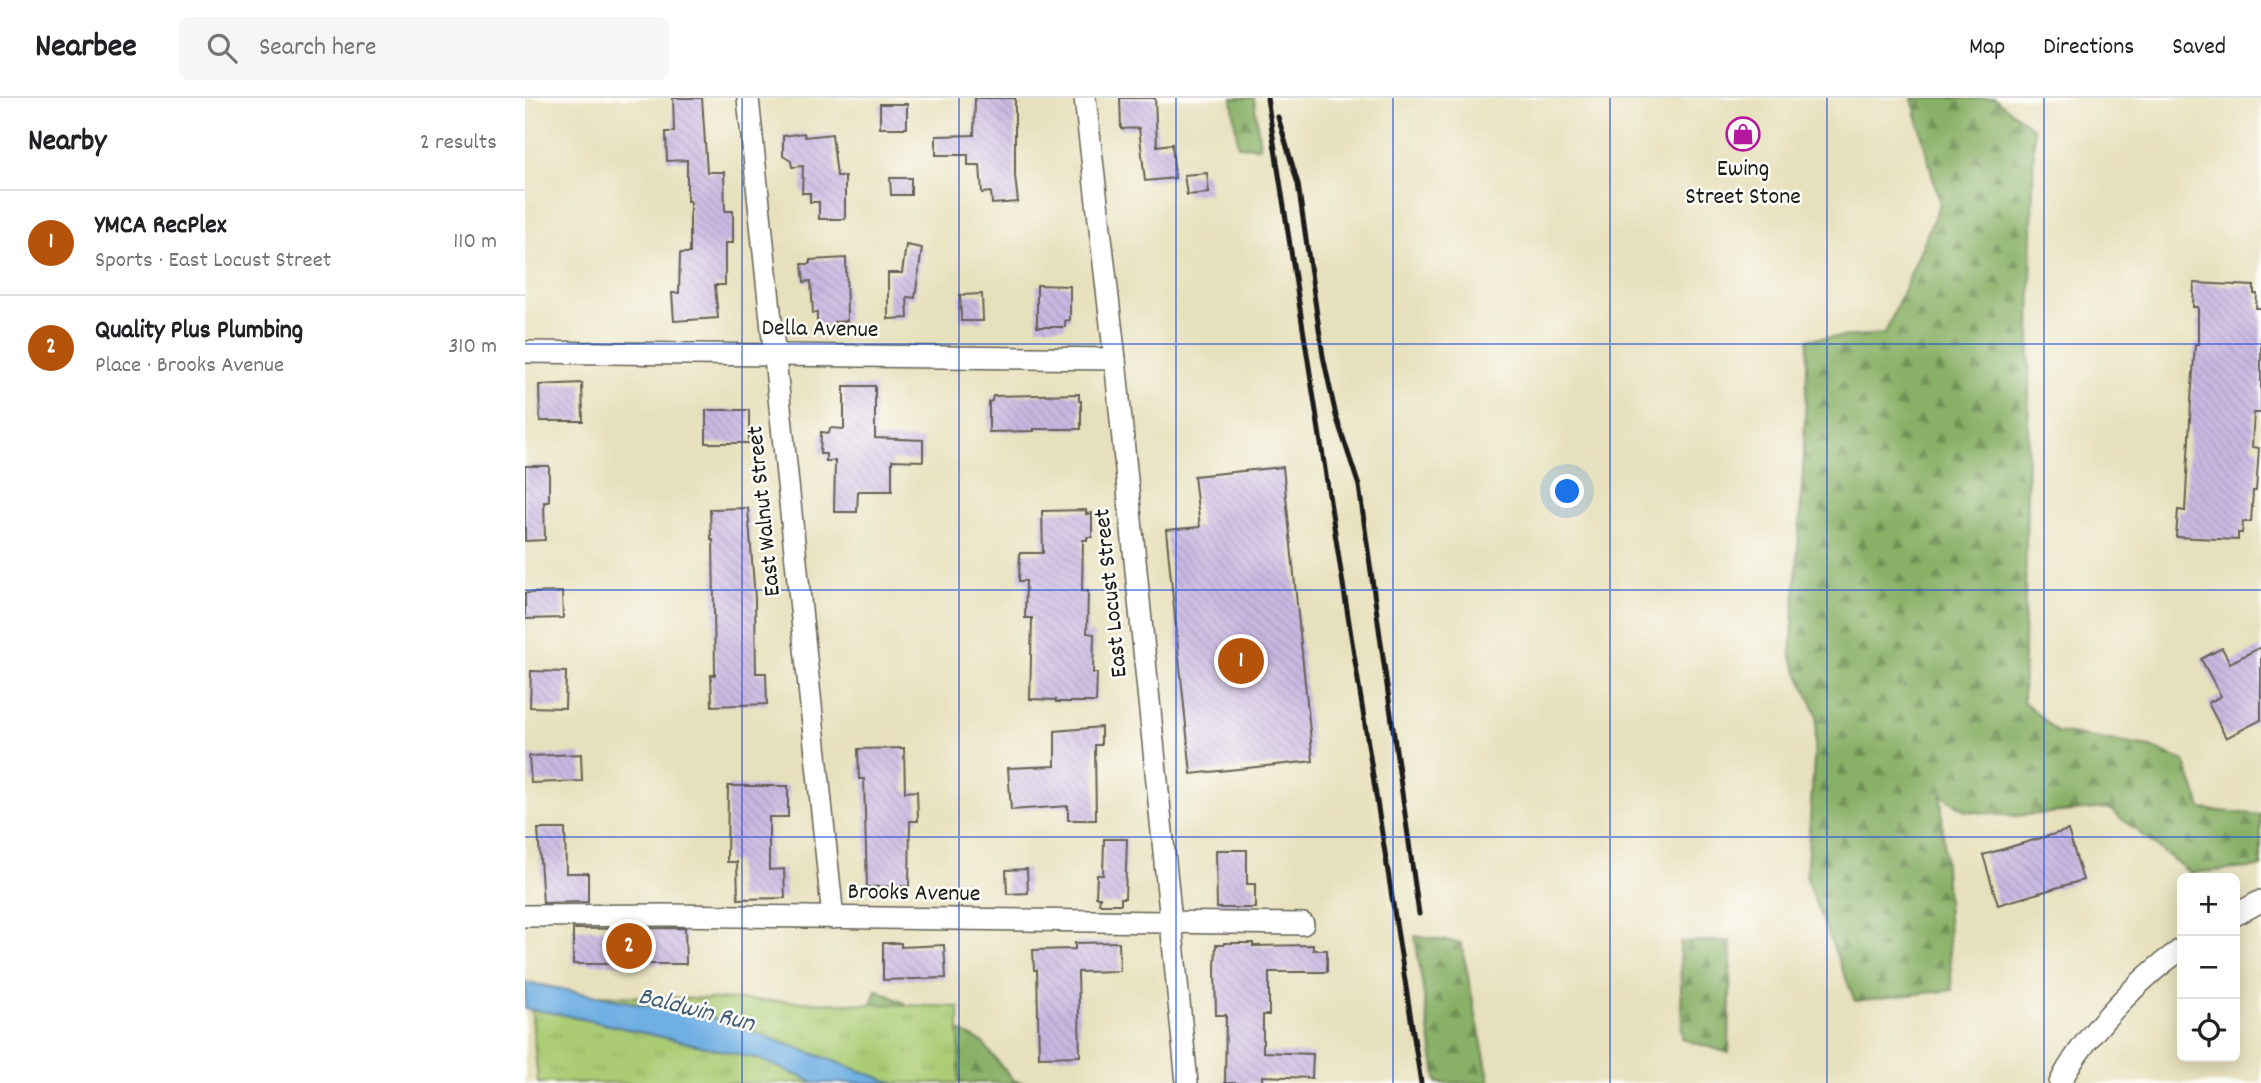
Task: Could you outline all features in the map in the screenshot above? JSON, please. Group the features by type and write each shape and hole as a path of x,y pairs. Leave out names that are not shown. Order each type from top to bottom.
{"street":[{"name":"East Walnut Street","path":"748,98 834,918"},
{"name":"East Locust Street","path":"1085,98 1115,359 1187,1083"},
{"name":"Della Avenue","path":"525,352 1115,359"},
{"path":"2240,912 2261,901"},
{"name":"Brooks Avenue","path":"525,916 1303,924"},
{"path":"2060,1083 2104,1021 2177,953"}],"green space":[{"path":"1232,98 1254,98 1260,147 1238,146"},
{"path":"1912,98 1994,98 2034,129 2023,701 2057,732 2150,747 2184,761 2202,809 2261,815 2261,867 2190,873 2108,808 2014,816 1966,811 1941,795 1952,990 1855,1001 1806,879 1817,715 1791,656 1803,472 1808,339 1885,334 1940,204"},
{"path":"1415,936 1461,943 1490,1083 1437,1083"},
{"path":"1731,941 1729,1053 1682,1039 1680,942"},
{"path":"876,989 982,1042 1013,1080 1025,1083 848,1083"},
{"path":"530,993 959,1007 959,1083 538,1083"}],"water":[{"path":"525,982 718,1019 894,1083 815,1083 759,1059 560,1014 525,1009"}],"building":[{"path":"673,98 702,98 707,172 724,172 725,211 733,211 733,243 725,243 725,285 715,285 718,318 674,321 672,293 679,293 680,253 690,253 690,201 687,201 687,160 667,161 666,132 674,132"},
{"path":"975,98 1015,98 1015,176 1018,202 992,204 991,192 982,193 980,165 968,165 968,155 936,155 936,136 974,135"},
{"path":"1120,98 1155,98 1157,146 1172,144 1175,178 1145,181 1139,128 1121,129"},
{"path":"880,104 907,104 907,128 880,128"},
{"path":"804,133 805,137 832,134 837,176 845,176 845,219 819,219 819,202 810,202 810,193 802,193 803,166 792,167 791,161 783,156 783,136"},
{"path":"1207,173 1209,193 1187,195 1184,175"},
{"path":"890,178 911,178 911,195 891,195"},
{"path":"906,245 922,248 915,298 907,297 908,318 888,319 888,273 902,273"},
{"path":"846,258 847,321 834,322 834,327 817,328 811,281 804,282 802,264 810,264 810,260"},
{"path":"2194,283 2254,286 2254,294 2257,294 2256,308 2261,308 2261,413 2254,413 2252,447 2259,448 2256,491 2253,491 2251,522 2243,522 2238,540 2176,537 2178,510 2185,511 2195,344 2198,344 2198,307 2193,307"},
{"path":"1037,285 1070,286 1070,320 1065,321 1065,327 1037,327"},
{"path":"982,294 983,321 961,321 960,295"},
{"path":"582,383 583,421 540,421 539,385"},
{"path":"844,386 875,386 875,438 923,440 923,461 892,460 892,491 858,491 857,512 834,512 835,461 826,461 826,454 820,454 821,432 829,433 830,428 844,429"},
{"path":"1079,394 1081,429 989,432 989,402 993,396"},
{"path":"706,410 749,410 749,443 706,443"},
{"path":"525,466 549,466 549,502 544,502 545,540 525,541"},
{"path":"1283,467 1313,761 1191,774 1166,530 1200,527 1194,476"},
{"path":"748,508 755,599 756,673 766,673 767,704 712,706 711,675 715,675 710,509"},
{"path":"1086,510 1086,514 1092,513 1092,537 1083,540 1082,591 1088,591 1087,633 1094,634 1093,673 1097,673 1096,702 1030,699 1032,618 1025,618 1026,581 1019,581 1020,553 1043,553 1042,511"},
{"path":"562,592 563,618 525,619 525,593"},
{"path":"2261,647 2261,720 2226,738 2208,703 2221,696 2201,659 2222,648 2230,663"},
{"path":"531,671 566,672 565,708 530,707"},
{"path":"1101,727 1101,745 1095,745 1096,820 1068,820 1068,806 1011,810 1008,768 1055,766 1055,731"},
{"path":"904,748 905,792 917,791 918,821 910,821 909,886 867,887 864,779 859,779 858,749"},
{"path":"581,754 582,781 531,783 529,756"},
{"path":"728,786 788,786 788,817 769,817 769,870 784,869 785,898 738,899 737,862 727,862"},
{"path":"538,829 565,829 566,873 588,873 588,902 543,903"},
{"path":"2068,830 2083,880 1998,905 1983,855"},
{"path":"1104,839 1127,839 1125,898 1121,898 1121,904 1099,904 1100,897 1096,897 1097,875 1103,875"},
{"path":"1216,850 1247,850 1247,884 1255,884 1255,908 1217,908"},
{"path":"1027,869 1028,893 1007,894 1006,870"},
{"path":"685,928 686,964 573,964 573,929"},
{"path":"1119,942 1120,971 1078,972 1080,1056 1039,1057 1037,970 1034,970 1033,950 1075,949 1075,943"},
{"path":"883,943 901,943 901,947 944,945 946,978 883,980"},
{"path":"1253,943 1253,946 1313,945 1313,950 1327,950 1327,972 1269,972 1269,1015 1263,1015 1263,1052 1313,1054 1312,1078 1262,1076 1262,1083 1225,1083 1226,1015 1216,1015 1215,968 1216,945"}],"railway":[{"path":"1267,98 1421,1083"},
{"path":"1278,117 1298,184 1323,356 1336,416 1359,486 1419,914"}],"place":[{"name":"Ewing Street Stone","path":"1743,134"},
{"name":"YMCA RecPlex","path":"1241,661"},
{"name":"Quality Plus Plumbing","path":"629,946"}],"water label":[{"name":"Baldwin Run","path":"696,1011"}]}
